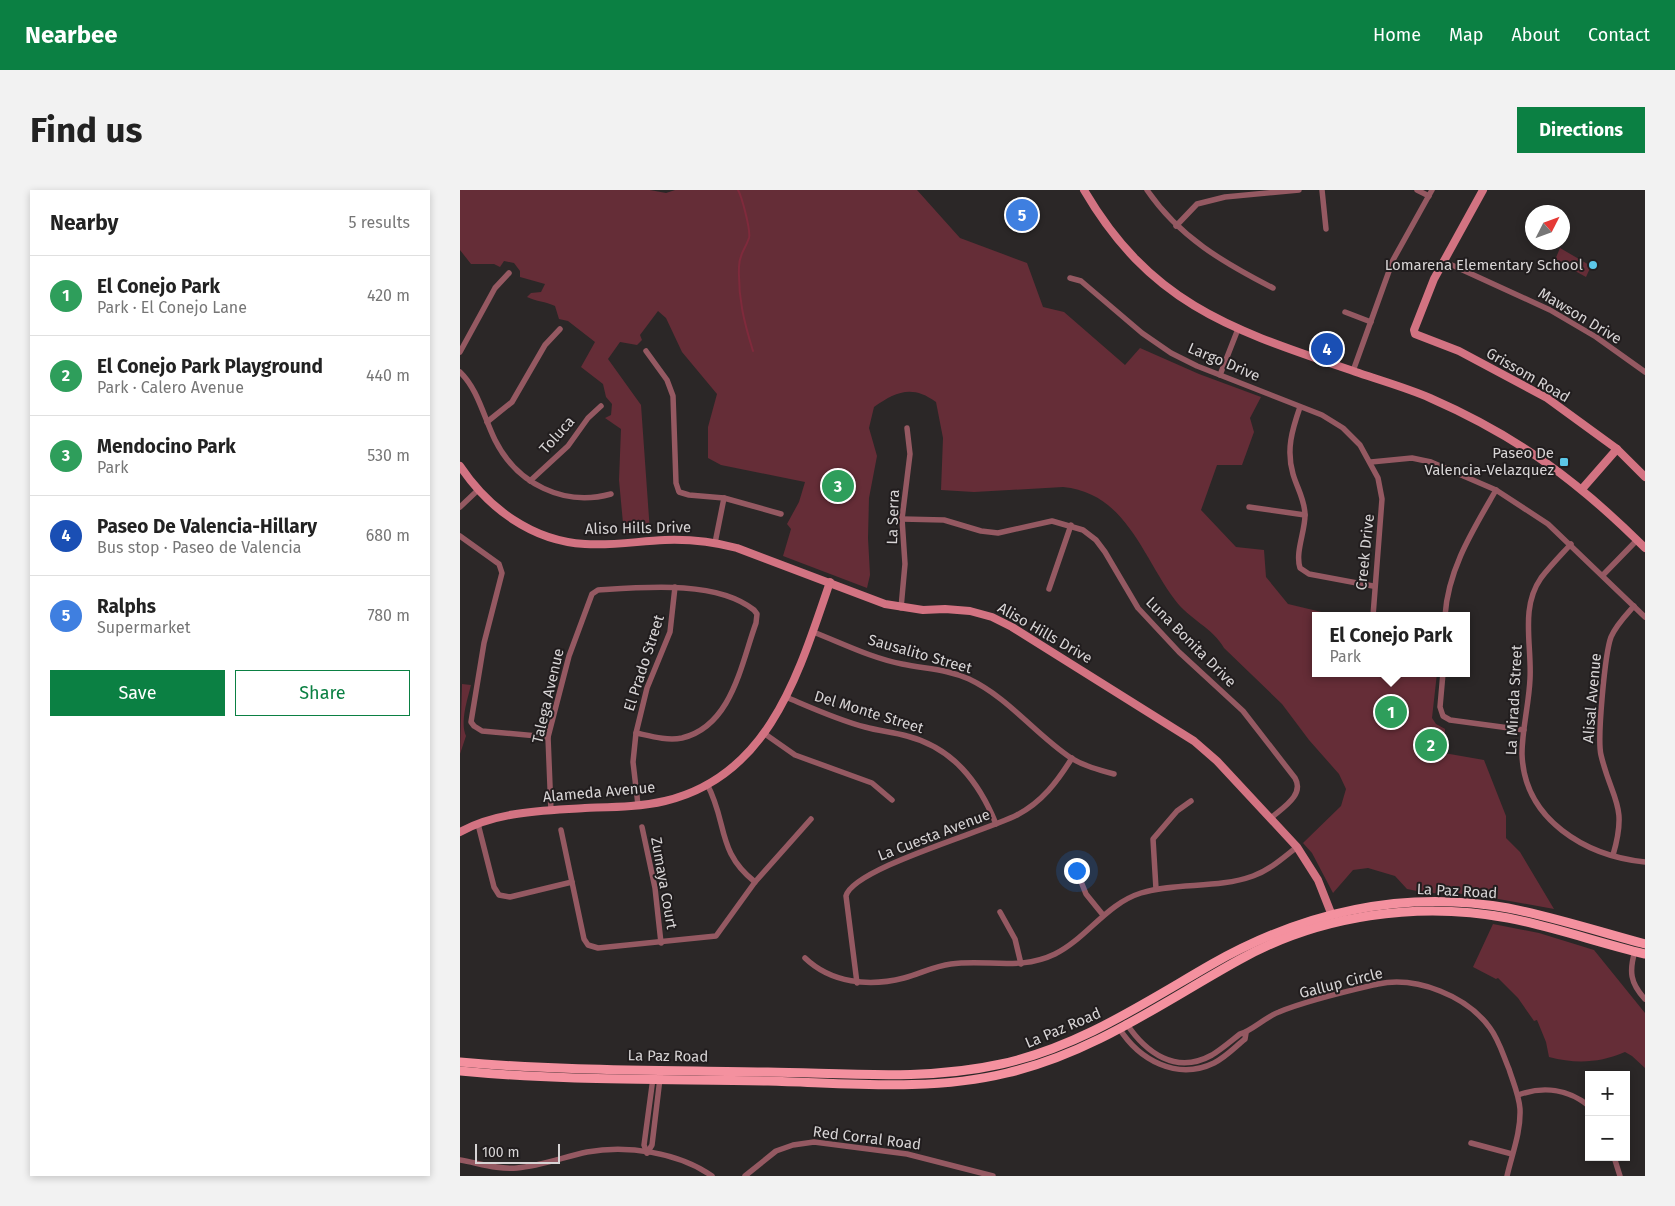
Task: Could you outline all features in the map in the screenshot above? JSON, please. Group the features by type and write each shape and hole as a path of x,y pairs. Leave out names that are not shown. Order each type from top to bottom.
{"main road":[{"name":"La Paz Road","path":"460,1071 566,1078 657,1074 910,1074 960,1071 1001,1064 1045,1052 1087,1036 1239,949 1289,927 1331,913 1397,903 1469,903 1529,913 1645,944"},
{"name":"La Paz Road","path":"460,1062 657,1074 912,1084 961,1081 1029,1068 1072,1053 1123,1027 1242,958 1284,939 1334,923 1410,912 1471,913 1524,922 1645,954"}],"street":[{"path":"1084,190 1099,215 1118,240 1152,276 1185,302 1238,329 1428,397 1493,429 1540,457 1582,489 1645,548"},
{"path":"1147,190 1176,226 1194,242 1223,262 1273,288"},
{"path":"1176,226 1197,204 1225,197 1299,190"},
{"path":"1322,190 1326,229"},
{"path":"1417,190 1428,196"},
{"path":"1353,371 1393,260 1432,190"},
{"path":"1443,261 1482,190"},
{"name":"Grissom Road","path":"1443,261 1414,330 1417,336 1459,351 1547,398 1617,449 1645,477"},
{"name":"Mawson Drive","path":"1443,261 1550,310 1596,337 1645,372"},
{"path":"460,352 495,288 509,273"},
{"name":"Largo Drive","path":"1070,278 1081,281 1142,333 1171,353 1220,375 1322,415 1343,428 1360,445 1371,462"},
{"path":"1345,312 1370,322"},
{"path":"487,422 512,402 545,345 560,329"},
{"path":"1220,375 1238,329"},
{"path":"646,351 667,380 673,396 676,483 679,492 689,496 724,498 781,514"},
{"path":"460,372 470,384 506,458 530,481 545,490 576,498 593,499 611,494"},
{"name":"Toluca","path":"530,481 568,446 588,418 601,406"},
{"path":"1300,407 1289,443 1290,460 1304,502 1305,515 1299,558 1300,568 1309,574 1373,586"},
{"name":"La Serra","path":"900,608 905,564 902,519 910,454 907,428"},
{"path":"1582,489 1617,449"},
{"path":"1371,462 1412,458 1431,462 1496,490 1548,524 1572,544 1645,617"},
{"name":"Creek Drive","path":"1371,462 1378,478 1382,499 1382,518 1373,586 1373,612"},
{"name":"Aliso Hills Drive","path":"460,466 478,490 495,507 516,522 538,533 561,540 584,544 666,540 715,543 737,548 900,608 970,611 992,617 1012,627 1194,740 1217,761 1297,847 1318,880 1334,923"},
{"path":"460,507 478,490"},
{"path":"1446,612 1450,585 1464,545 1496,490"},
{"path":"715,543 724,498"},
{"path":"1249,507 1305,515"},
{"name":"Luna Bonita Drive","path":"902,519 944,520 981,531 998,532 1044,522 1070,525 1084,530 1096,540 1138,608 1178,652 1242,711 1295,778 1299,787 1297,795 1271,818"},
{"path":"1049,589 1070,525"},
{"path":"460,536 502,568 501,579 484,643 471,722 482,731 548,736"},
{"path":"1602,575 1637,540"},
{"name":"La Mirada Street","path":"1572,544 1540,580 1528,610 1530,678 1522,754 1525,772 1532,793 1541,810 1566,835 1582,844 1613,855 1628,860 1645,862"},
{"name":"Alameda Avenue","path":"460,832 478,824 525,812 638,805 665,801 707,784 740,761 765,734 786,697 813,632 830,582"},
{"path":"636,733 663,738 681,738 697,732 711,723 723,709 730,696 756,623 756,614 750,607 720,594 675,587"},
{"name":"Talega Avenue","path":"551,811 548,736 569,656 590,597 594,591 675,587"},
{"name":"El Prado Street","path":"638,805 633,762 636,733 647,688 670,632 675,587"},
{"name":"Alisal Avenue","path":"1613,855 1619,834 1621,816 1600,753 1600,736 1608,653 1612,636 1634,606"},
{"name":"Sausalito Street","path":"813,632 879,658 902,664 937,669 969,679 1000,698 1072,758 1096,770 1114,774"},
{"path":"1443,677 1440,707 1442,716 1450,720 1524,730"},
{"name":"Del Monte Street","path":"786,697 832,717 908,736 930,745 951,757 970,775 986,799 996,824"},
{"path":"765,734 796,756 872,783 892,800"},
{"name":"La Cuesta Avenue","path":"857,983 846,896 850,887 890,864 1016,815 1046,794 1072,758"},
{"path":"707,784 719,810 724,840 731,857 741,871 755,882"},
{"path":"1156,889 1153,839 1176,812 1192,801"},
{"path":"561,830 584,938 588,945 598,948 716,936 755,882 811,819"},
{"path":"478,824 494,887 500,895 510,897 572,882"},
{"name":"Zumaya Court","path":"642,827 656,888 661,943"},
{"path":"804,958 816,968 857,983 886,982 952,964 1021,964 1038,960 1070,945 1103,915 1129,897 1156,889 1224,883 1254,876 1280,861 1297,847"},
{"path":"1076,869 1086,894 1103,915"},
{"path":"1000,912 1016,939 1021,964"},
{"path":"1635,952 1630,971 1631,978 1637,990 1645,999"},
{"name":"Gallup Circle","path":"1118,1019 1133,1047 1150,1061 1181,1070 1201,1068 1214,1063 1245,1039 1246,1033 1262,1020 1282,1010 1380,984 1397,982 1416,984 1453,998 1480,1016 1500,1044 1518,1095 1519,1130 1507,1176"},
{"path":"647,1153 644,1145 657,1074"},
{"path":"1518,1095 1530,1091 1551,1089 1576,1097 1585,1103"},
{"name":"Red Corral Road","path":"745,1176 776,1151 793,1145 814,1142 907,1154 969,1173 993,1176"},
{"path":"1471,1143 1512,1154"},
{"path":"460,1160 516,1168 602,1150 647,1153 689,1163 712,1176"},
{"path":"1615,1161 1620,1176"}],"shaded area":[{"path":"460,190 650,190 666,193 675,190 917,190 960,238 1027,263 1043,307 1064,312 1125,365 1140,348 1199,374 1261,397 1250,418 1254,432 1242,465 1217,465 1201,510 1236,547 1264,550 1266,577 1288,604 1321,612 1312,612 1312,677 1437,677 1432,718 1436,724 1445,729 1444,753 1484,760 1506,816 1506,838 1520,852 1554,909 1471,894 1427,893 1407,889 1395,876 1368,868 1353,870 1333,893 1312,853 1303,843 1341,806 1346,789 1339,774 1309,740 1282,704 1224,648 1214,635 1181,607 1163,583 1130,529 1102,501 1085,492 1063,487 974,492 941,490 943,438 936,402 927,396 919,393 904,392 889,397 874,407 869,428 877,456 869,498 868,538 870,575 867,588 783,556 791,529 787,524 799,502 805,482 721,465 708,458 708,427 717,394 682,352 666,318 658,311 640,335 642,340 637,345 620,342 608,359 641,405 650,532 624,534 619,480 621,429 605,418 611,415 612,404 606,397 603,384 581,367 595,342 568,321 559,319 555,306 527,297 531,293 541,292 545,284 520,277 520,271 514,263 504,261 500,267 494,264 471,264 460,250"},
{"path":"1559,250 1563,250 1591,266 1586,277 1555,260"},
{"path":"462,684 471,685 464,718 466,736 460,754"},
{"path":"1493,924 1539,933 1594,950 1645,1013 1645,1068 1625,1052 1615,1056 1587,1061 1569,1061 1549,1057 1546,1042 1537,1020 1534,1021 1518,998 1498,978 1496,979 1473,967"}],"waterway":[{"path":"738,190 749,229 749,238 739,263 739,278 744,320 753,351"}],"place":[{"name":"Ralphs","path":"1022,215"},
{"name":"Lomarena Elementary School","path":"1593,265"},
{"name":"Paseo De Valencia-Hillary","path":"1327,349"},
{"name":"Paseo De Valencia-Velazquez","path":"1564,462"},
{"name":"Mendocino Park","path":"838,486"},
{"name":"El Conejo Park","path":"1391,712"},
{"name":"El Conejo Park Playground","path":"1431,745"}]}
